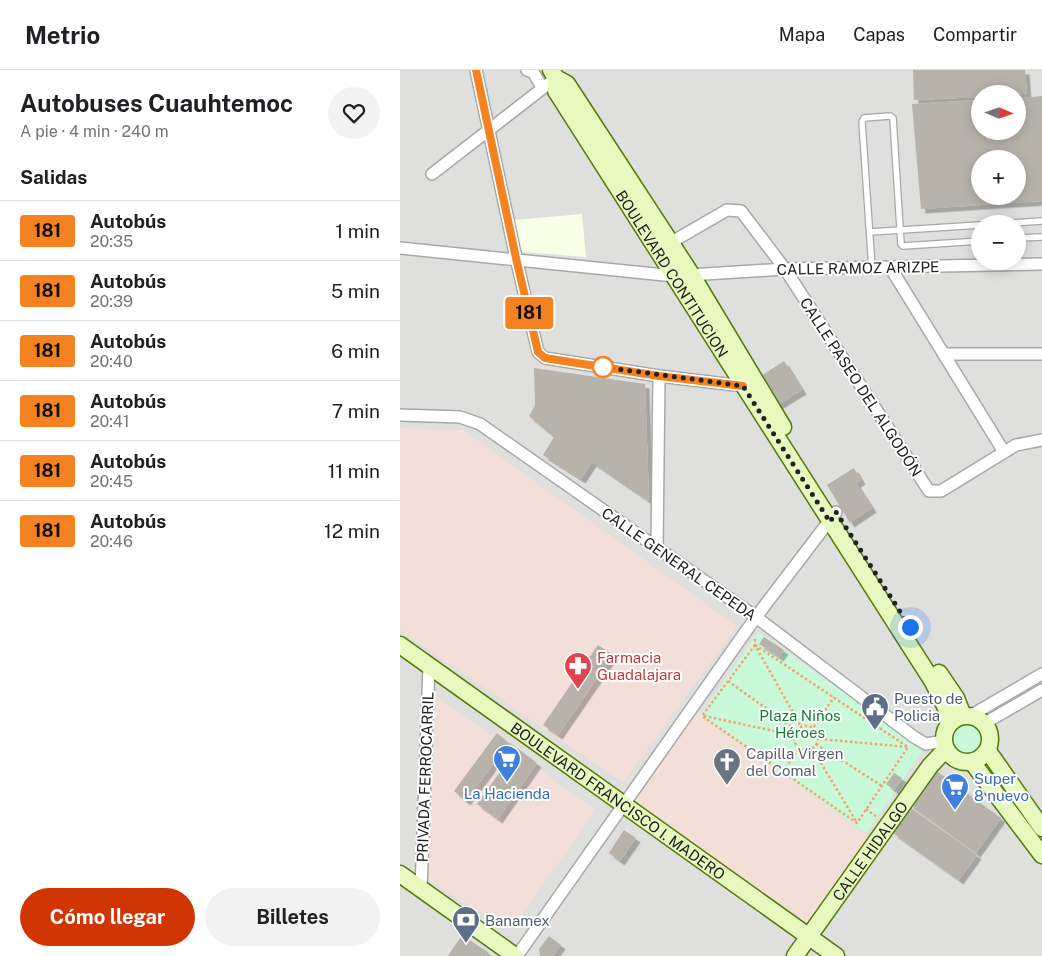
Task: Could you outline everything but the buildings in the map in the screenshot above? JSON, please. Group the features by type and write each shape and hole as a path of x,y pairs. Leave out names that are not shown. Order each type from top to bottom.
{"street":[{"path":"476,70 538,352 545,358 659,376 743,386"},
{"path":"527,70 550,78"},
{"path":"432,174 550,78"},
{"name":"BOULEVARD CONTITUCION","path":"550,78 567,84 691,274 833,517 933,682 947,710 967,720"},
{"name":"BOULEVARD CONTITUCION","path":"550,78 556,91 743,386 833,517"},
{"name":"CALLE PASEO DEL ALGODÓN","path":"670,243 727,210 741,211 785,269 929,491 941,491 1004,452"},
{"name":"CALLE RAMOZ ARIZPE","path":"400,248 516,258 674,276 785,269 1042,264"},
{"path":"890,267 1004,452 1016,445 1042,440"},
{"path":"944,354 1042,354"},
{"path":"656,548 659,376"},
{"name":"CALLE GENERAL CEPEDA","path":"400,415 460,417 480,424 756,617 914,737 926,744"},
{"path":"400,874 516,956 756,617 833,517"},
{"name":"BOULEVARD FRANCISCO I. MADERO","path":"400,645 836,956"},
{"name":"PRIVADA FERROCARRIL","path":"422,888 429,666"},
{"path":"945,745 967,720 1042,674"},
{"path":"967,720 1042,690"},
{"path":"926,744 945,745 957,760 972,762 981,758 988,751 989,732 967,720"},
{"name":"CALLE HIDALGO","path":"795,956 945,745"},
{"path":"988,751 1042,828"},
{"path":"972,762 1042,855"}],"lane":[{"path":"872,268 862,122 864,118 890,116 893,118 900,242 903,246 971,242"},
{"path":"1026,222 1042,221"},
{"path":"870,232 971,225"},
{"path":"1026,238 1042,237"}],"path":[{"path":"756,617 755,646 800,726"},
{"path":"702,716 755,646"},
{"path":"755,646 834,696 908,747"},
{"path":"728,682 796,730"},
{"path":"814,727 834,696"},
{"path":"693,708 857,823"},
{"path":"702,716 792,736 799,748"},
{"path":"792,736 800,726 814,727"},
{"path":"814,727 820,739"},
{"path":"820,739 908,747 926,744"},
{"path":"813,750 820,739"},
{"path":"816,744 882,786"},
{"path":"857,823 908,747"},
{"path":"783,772 799,748"},
{"path":"799,748 813,750"},
{"path":"813,750 857,823"}],"shaded area":[{"path":"400,70 1042,70 1042,956 400,956"},
{"path":"582,214 586,257 522,252 514,220"},
{"path":"400,428 463,430 737,626 623,783 400,630"},
{"path":"431,692 596,810 511,930 426,879"},
{"path":"692,708 872,839 801,939 618,813"}],"green space":[{"name":"Plaza Niños Héroes","path":"759,632 924,749 866,833 700,715"},
{"path":"967,724 979,729 984,741 979,753 967,758 955,753 950,741 955,729"}],"bus line":[{"name":"181","path":"476,70 538,352 545,358 659,376 743,386"}],"place":[{"name":"Farmacia Guadalajara","path":"578,690"},
{"name":"Puesto de Policia","path":"875,731"},
{"name":"La Hacienda","path":"507,783"},
{"name":"Capilla Virgen del Comal","path":"727,786"},
{"name":"Super 8 nuevo","path":"955,811"},
{"name":"Banamex","path":"466,944"}],"route":[{"path":"603,367 743,386 830,522 836,512 910,627"}]}
